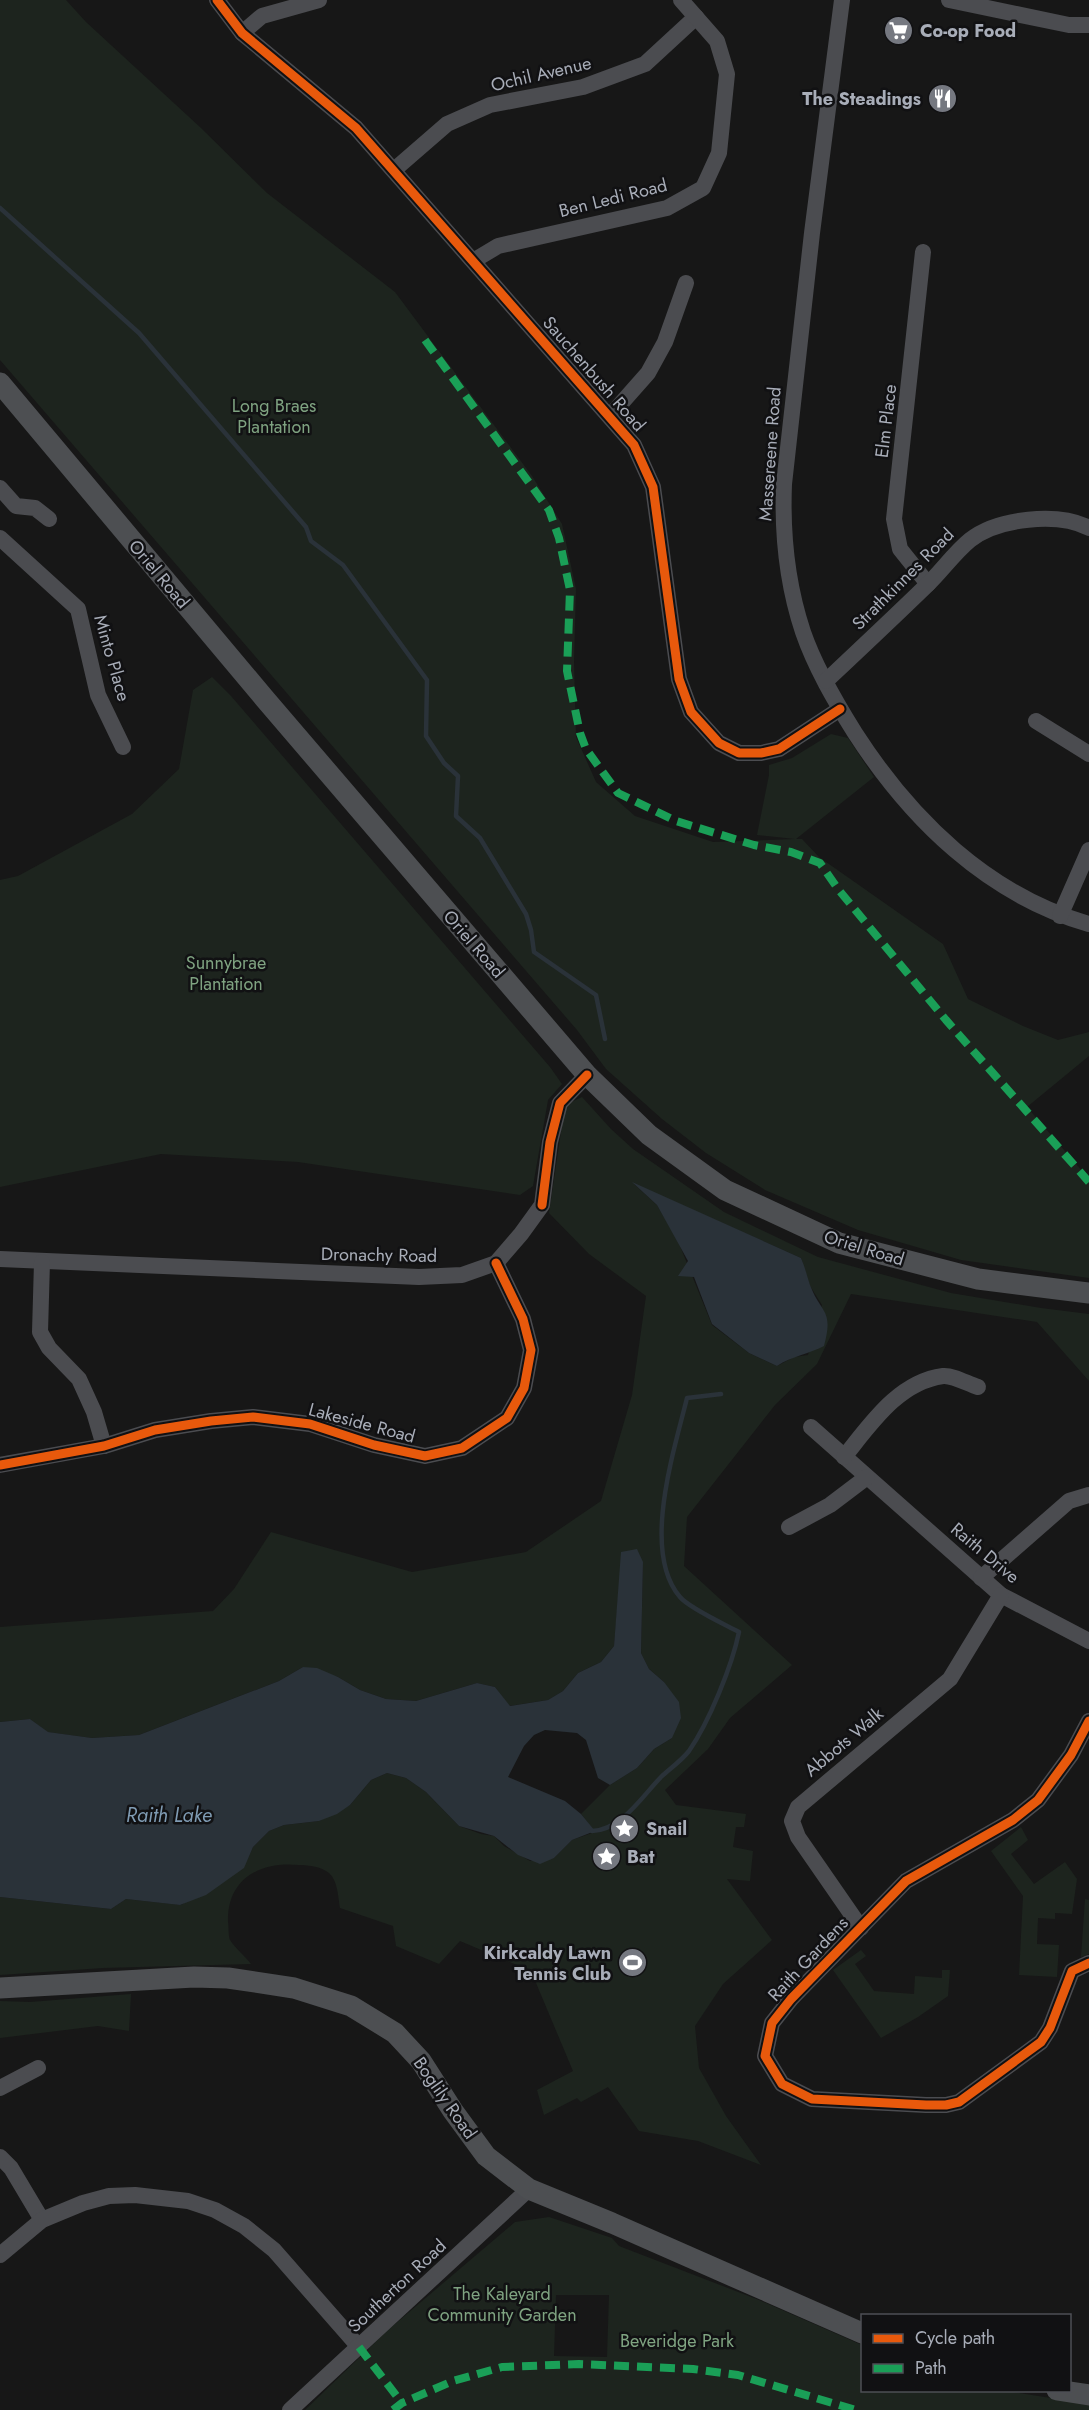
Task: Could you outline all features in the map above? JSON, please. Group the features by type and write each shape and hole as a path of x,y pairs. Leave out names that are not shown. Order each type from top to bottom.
{"main road":[{"name":"Oriel Road","path":"0,383 265,699 587,1075 649,1136 725,1190 839,1244 978,1279 1089,1293"},
{"name":"Boglily Road","path":"0,1988 194,1977 228,1978 294,1988 351,2006 395,2033 421,2061 453,2111 486,2156 529,2189 861,2333"},
{"path":"1065,2392 1089,2395"}],"street":[{"name":"Sauchenbush Road","path":"217,0 242,33 356,128 634,445 653,487 679,679 691,712 719,744 739,753 761,753 779,749 840,710"},
{"path":"242,33 262,16 319,0"},
{"name":"Ben Ledi Road","path":"473,261 498,246 667,208 703,188 719,153 727,74 717,41 681,0"},
{"name":"Massereene Road","path":"842,0 787,445 783,516 789,576 796,608 808,646 840,710 875,765 930,827 955,851 1019,896 1060,916 1089,924"},
{"path":"949,0 1061,23 1089,25"},
{"name":"Ochil Avenue","path":"394,170 447,124 490,105 583,87 645,64 696,17"},
{"name":"Elm Place","path":"923,252 894,519 900,549 928,585"},
{"path":"610,416 648,373 665,342 686,283"},
{"path":"0,488 16,506 35,508 50,519"},
{"name":"Strathkinnes Road","path":"826,681 928,585 971,539 1008,522 1047,519 1079,523 1089,528"},
{"name":"Minto Place","path":"0,538 78,609 98,695 123,747"},
{"path":"1036,721 1089,754"},
{"path":"1060,916 1089,850"},
{"name":"Dronachy Road","path":"0,1259 419,1277 462,1275 496,1263 522,1234 536,1202 560,1103 587,1075"},
{"path":"42,1262 40,1332 49,1348 79,1379 94,1412 104,1446"},
{"name":"Lakeside Road","path":"0,1465 104,1446 155,1430 253,1417 310,1424 374,1445 425,1456 462,1448 507,1418 524,1388 531,1350 523,1319 496,1263"},
{"path":"844,1457 886,1406 917,1384 945,1376 978,1387"},
{"name":"Raith Drive","path":"811,1427 1001,1595 1089,1641"},
{"path":"789,1527 830,1505 867,1477"},
{"path":"981,1578 1069,1501 1089,1495"},
{"name":"Abbots Walk","path":"861,1928 798,1837 792,1821 798,1807 950,1679 1001,1595"},
{"name":"Raith Gardens","path":"1089,1721 1071,1755 1038,1800 1014,1820 906,1881 791,1999 772,2023 765,2056 782,2084 812,2099 926,2105 946,2105 958,2102 1041,2042 1050,2028 1071,1971 1089,1963"},
{"path":"0,2088 38,2068"},
{"path":"0,2157 11,2168 42,2220"},
{"name":"Southerton Road","path":"290,2410 529,2189"},
{"path":"0,2254 42,2220 83,2203 109,2196 135,2195 188,2201 215,2210 244,2226 274,2250 359,2347"}],"green space":[{"name":"Long Braes Plantation","path":"0,0 66,0 86,22 201,128 267,193 395,292 532,476 562,524 576,589 574,662 576,737 596,782 635,816 713,842 795,839 757,835 769,765 792,758 831,734 848,738 874,777 796,839 802,839 819,857 943,944 968,999 1058,1040 1089,1032 1089,1056 1027,1107 1089,1179 1089,1278 961,1260 858,1230 765,1190 706,1153 662,1119 606,1069 577,1030 0,360"},
{"name":"Sunnybrae Plantation","path":"212,677 231,696 550,1067 562,1084 548,1100 533,1186 520,1195 298,1162 161,1154 0,1187 0,880 18,876 132,814 179,769 193,690"},
{"path":"582,1097 633,1149 724,1212 818,1257 951,1293 1089,1314 1089,1381 1037,1322 851,1294 817,1364 775,1405 687,1517 684,1566 792,1665 730,1718 708,1749 665,1790 676,1805 746,1814 744,1827 736,1827 733,1847 753,1851 750,1881 727,1879 772,1940 723,1984 695,2026 699,2068 726,2116 761,2165 698,2141 639,2131 608,2087 581,2102 577,2098 544,2115 537,2090 573,2071 531,1971 460,1941 439,1964 396,1946 393,1926 340,1908 332,1876 315,1867 271,1866 249,1876 233,1894 228,1922 230,1940 251,1964 103,1968 0,1975 0,1897 111,1909 126,1899 181,1905 243,1868 253,1847 269,1831 284,1825 319,1821 350,1805 371,1780 387,1773 406,1778 426,1792 459,1826 494,1836 504,1846 530,1861 554,1858 572,1840 595,1832 581,1814 610,1785 637,1768 654,1749 672,1738 664,1682 649,1669 641,1653 643,1562 619,1588 614,1646 601,1662 578,1673 563,1691 548,1700 509,1706 495,1687 477,1683 416,1701 386,1699 360,1690 338,1677 303,1667 279,1681 139,1735 92,1738 47,1732 30,1719 0,1722 0,1627 213,1611 234,1589 271,1532 412,1572 526,1552 601,1501 632,1395 646,1296 589,1254 549,1213 565,1105","holes":["634,1184 801,1258 810,1286 822,1305 808,1355 794,1357 777,1366 749,1353 712,1325 678,1241 657,1205"]},
{"path":"1021,1827 1028,1840 1011,1854 1034,1884 1065,1862 1077,1879 1072,1914 1055,1913 1055,1919 1038,1918 1037,1944 1059,1945 1057,1977 1019,1975 1023,1896 991,1851"},
{"path":"1085,1899 1089,1900 1089,1954 1081,1957"},
{"path":"861,1950 866,1956 855,1964 874,1991 914,1994 915,1976 942,1978 942,1970 950,1970 948,1996 918,2017 881,2038 833,1970"},
{"path":"131,1994 129,2031 98,2026 0,2038 0,2001 30,2002"},
{"name":"Beveridge Park","path":"549,2217 612,2238 619,2246 759,2300 861,2345 861,2392 1013,2392 1089,2404 1089,2410 305,2410 388,2330 515,2222","holes":["556,2295 609,2295 607,2357 554,2356"]}],"water":[{"path":"632,1182 801,1258 810,1285 827,1318 824,1346 777,1366 749,1353 712,1324 694,1277 678,1276 688,1261 657,1205"},
{"name":"Raith Lake","path":"637,1549 643,1562 641,1653 649,1669 664,1682 679,1702 681,1718 672,1738 654,1749 637,1768 610,1785 598,1778 586,1740 577,1733 545,1730 534,1735 524,1746 508,1777 565,1801 581,1814 595,1831 572,1840 554,1858 540,1864 518,1855 494,1836 459,1826 426,1792 406,1778 387,1773 371,1780 350,1805 337,1814 319,1821 284,1825 269,1831 253,1847 244,1868 206,1895 180,1905 126,1899 111,1909 0,1897 0,1722 30,1719 48,1732 92,1738 139,1735 279,1681 303,1667 317,1668 360,1690 386,1699 416,1701 477,1683 495,1687 510,1706 548,1700 563,1691 578,1673 601,1662 614,1646 621,1552"}],"waterway":[{"path":"0,208 139,333 306,527 311,541 343,565 427,680 426,736 444,763 458,776 456,816 480,838 526,914 534,952 596,995 605,1039"},
{"path":"592,1831 613,1825 622,1818 689,1751 712,1710 736,1646 739,1632 699,1611 680,1597 669,1578 663,1554 664,1500 687,1398 721,1394"}],"marked path":[{"path":"425,340 549,510 559,538 570,590 567,671 580,733 586,749 618,793 676,821 754,845 791,852 820,863 838,889 946,1020 1089,1182"},
{"path":"359,2347 402,2403"},
{"path":"393,2410 402,2403 453,2381 502,2367 579,2364 693,2369 738,2375 856,2410"}],"cycle path":[{"path":"217,0 242,33 356,128 634,445 653,487 679,679 691,712 719,743 739,753 761,753 779,749 840,709"},
{"path":"542,1205 550,1142 560,1103 587,1075"},
{"path":"0,1465 104,1446 155,1430 253,1417 310,1424 374,1445 425,1456 462,1448 507,1418 524,1388 531,1350 523,1319 496,1263"},
{"path":"1089,1721 1071,1755 1038,1800 1013,1820 906,1881 791,1999 772,2023 765,2056 782,2084 812,2099 926,2105 946,2105 959,2102 1041,2042 1050,2028 1072,1971 1089,1963"}],"place":[{"name":"Co-op Food","path":"899,31"},
{"name":"The Steadings","path":"942,99"},
{"name":"Snail","path":"625,1829"},
{"name":"Bat","path":"606,1857"},
{"name":"Kirkcaldy Lawn Tennis Club","path":"632,1963"}],"park label":[{"name":"The Kaleyard Community Garden","path":"502,2304"}]}
